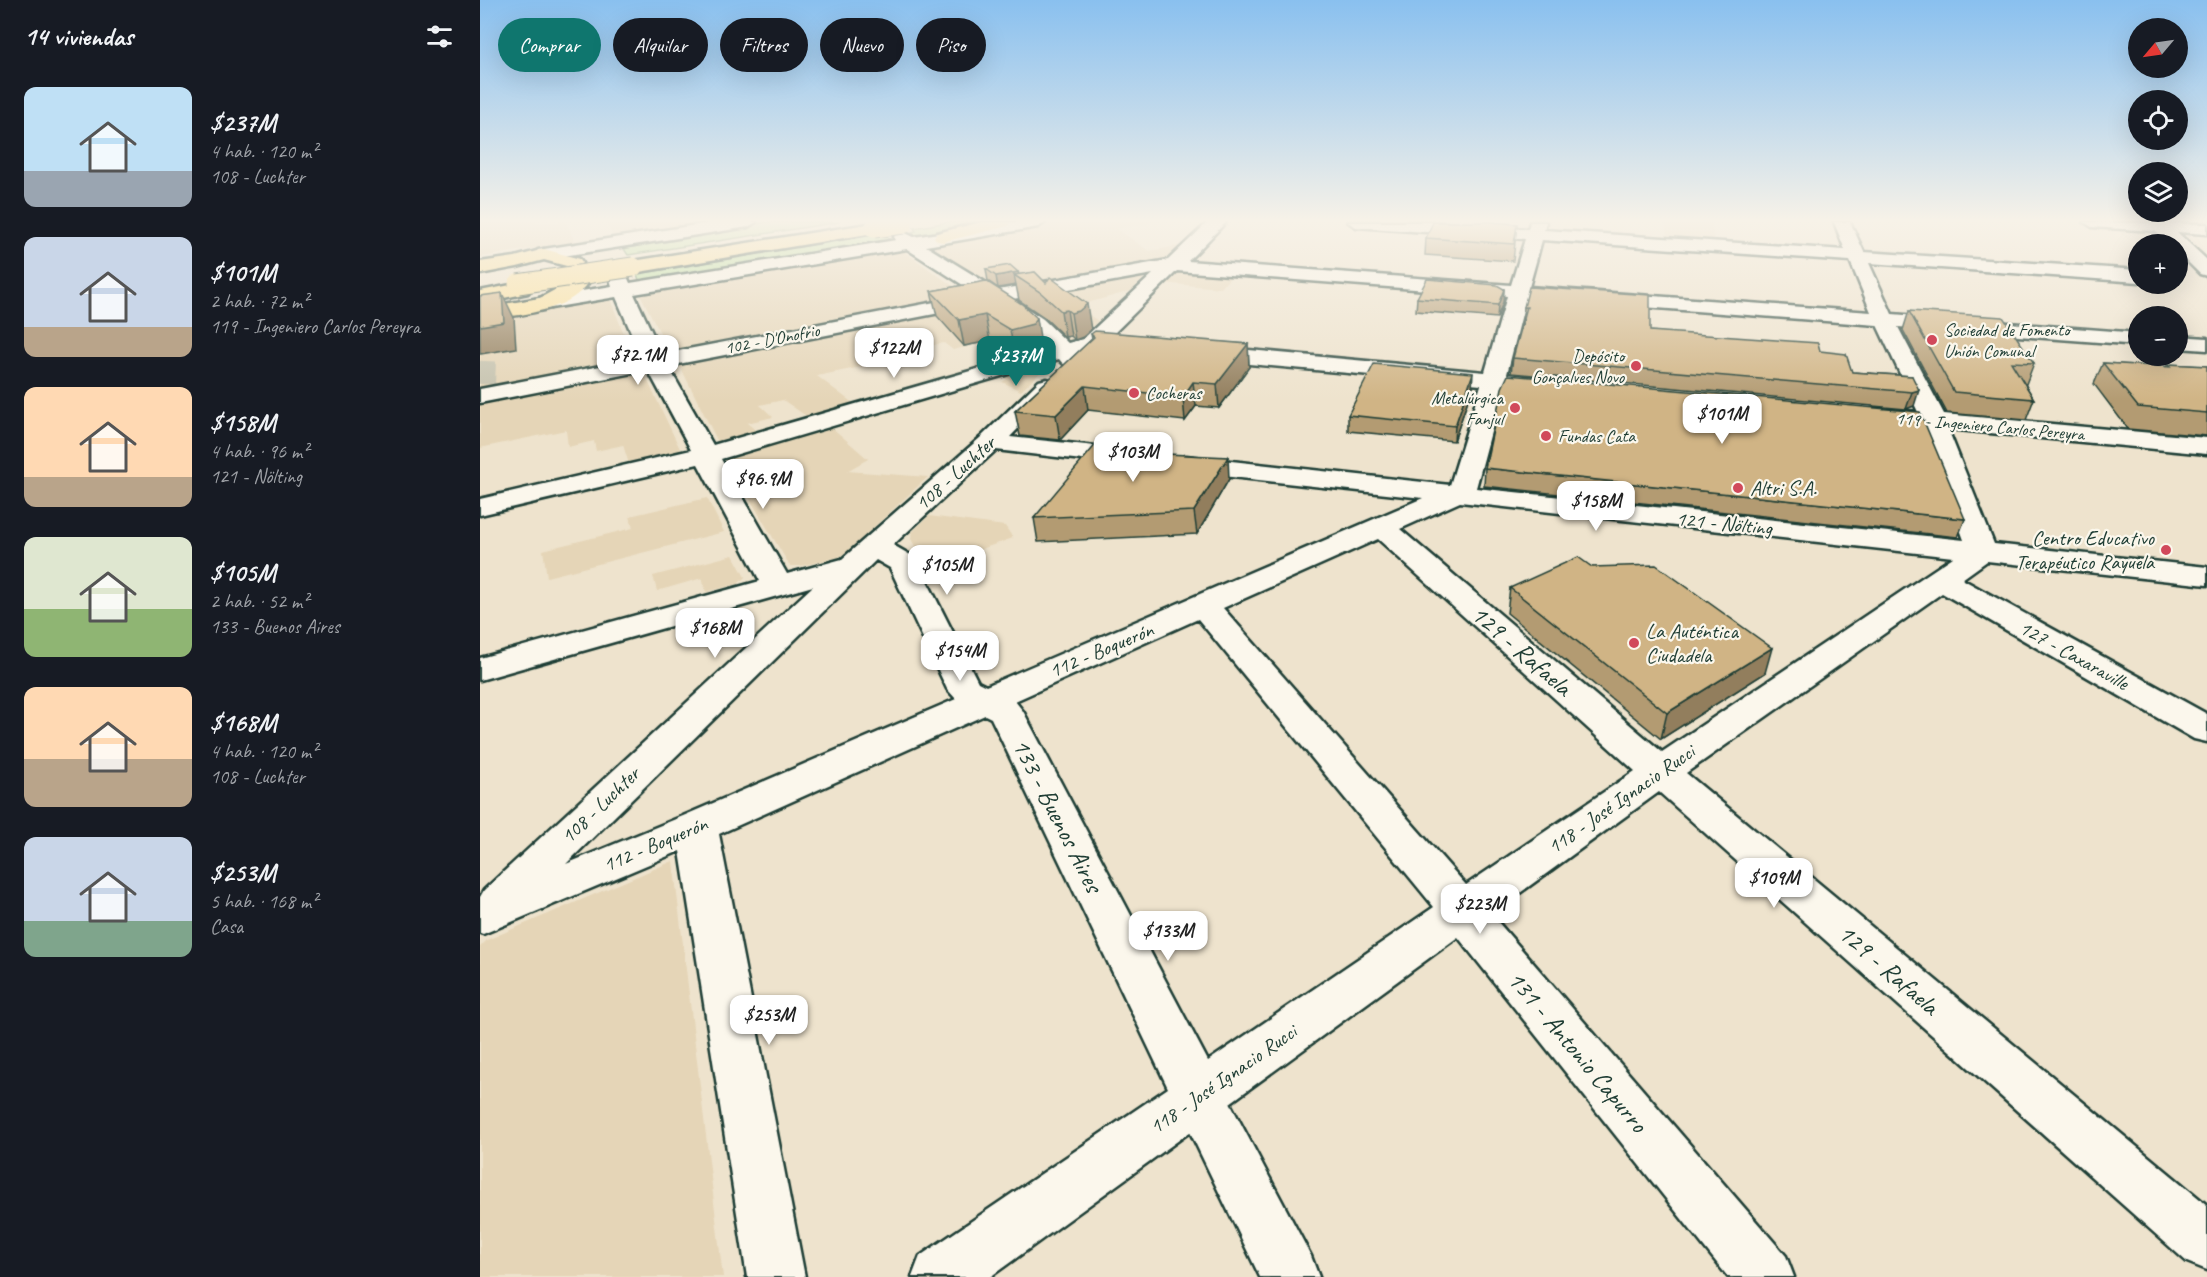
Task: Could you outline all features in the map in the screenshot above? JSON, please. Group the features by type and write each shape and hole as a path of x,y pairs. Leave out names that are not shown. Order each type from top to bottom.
{"main road":[{"path":"480,291 516,282"},
{"path":"480,297 517,282"},
{"path":"480,308 567,293 580,282"},
{"path":"480,314 542,296"}],"street":[{"path":"542,296 573,282"},
{"path":"623,282 655,362 778,586"},
{"path":"976,282 1056,340 1069,356"},
{"name":"102 - D'Onofrio","path":"482,392 655,362 1077,282"},
{"path":"480,507 707,455 1069,356 1091,344 1154,282"},
{"name":"102 - D'Onofrio","path":"1384,282 2128,338"},
{"path":"1458,494 1464,485 1520,282"},
{"path":"1868,282 1935,421 1981,551"},
{"path":"2188,343 2207,344"},
{"path":"1091,344 1155,348"},
{"path":"1179,351 1574,387"},
{"name":"108 - Luchter","path":"482,918 863,556 990,442 1069,356"},
{"name":"119 - Ingeniero Carlos Pereyra","path":"1854,413 2207,446"},
{"name":"121 - Nölting","path":"990,442 2207,576"},
{"name":"112 - Boquerón","path":"482,918 1458,494"},
{"name":"129 - Rafaela","path":"1383,528 1660,772 2207,1242"},
{"name":"118 - José Ignacio Rucci","path":"941,1277 1462,910 1981,551"},
{"path":"480,669 778,586 863,556"},
{"name":"133 - Buenos Aires","path":"863,556 903,563 964,689 1005,711 1290,1277"},
{"name":"127 - Caxaraville","path":"1941,580 2207,730"},
{"name":"131 - Antonio Capurro","path":"1204,606 1462,910 1765,1277"},
{"path":"697,826 776,1277"}],"shaded area":[{"path":"712,282 947,282 967,296 675,353 670,352 640,294"},
{"path":"982,282 1055,282 998,292"},
{"path":"1104,282 1140,282 1131,291 1076,306 1098,321 1082,336 1074,340 1067,340 1010,302 1010,298"},
{"path":"1163,282 1226,282 1221,288 1161,283"},
{"path":"610,299 634,359 480,390 480,320"},
{"path":"978,305 1000,347 990,341 953,350 944,343 882,356 886,362 817,376 854,404 809,418 783,400 760,405 773,417 747,423 759,433 731,442 718,442 680,366 686,362"},
{"path":"1041,363 1047,366 1021,391 1002,382 1007,379 1000,375"},
{"path":"638,372 644,373 681,451 629,464 623,445 596,451 594,441 568,447 566,430 480,448 480,402"},
{"path":"830,426 868,459 847,471 928,477 839,557 801,566 790,566 726,459 734,454"},
{"path":"707,498 724,532 547,577 543,550 633,528 630,516"},
{"path":"929,516 1005,526 1013,538 927,568 911,539 912,532"},
{"path":"733,555 745,577 738,584 706,592 702,578 657,591 653,576"},
{"path":"673,861 723,1277 480,1277 480,947 487,940"}],"building":[{"path":"987,282 1022,304 1037,318 1033,324 1010,330 985,315 959,320 931,291"},
{"path":"1024,282 1056,282 1087,304 1079,311 1071,313 1067,310 1061,311"},
{"path":"1426,282 1497,285 1504,289 1498,305 1417,298"},
{"path":"1529,287 1650,295 1650,331 1818,343 1820,351 1846,354 1852,372 1912,376 1919,390 1912,392 1513,358 1527,307 1524,307"},
{"path":"502,293 504,322 480,326 480,296"},
{"path":"1909,311 2003,317 2034,363 2011,362 2034,399 1954,392"},
{"path":"1095,331 1248,344 1217,384 1193,382 1183,397 1085,386 1056,415 1015,411 1094,337 1091,334"},
{"path":"2103,363 2128,366 2207,366 2207,413 2138,407"},
{"path":"1374,364 1473,373 1455,426 1348,415"},
{"path":"1508,375 1920,412 1965,519 1485,468 1502,388"},
{"path":"1097,443 1149,449 1146,453 1228,457 1194,511 1034,518"},
{"name":"La Auténtica Ciudadela","path":"1578,557 1592,567 1656,565 1772,648 1667,713 1510,588"}],"tunnel":[{"path":"483,384 484,361"}],"place":[{"name":"Sociedad de Fomento Unión Comunal","path":"1932,340"},
{"name":"Depósito Gonçalves Novo","path":"1636,366"},
{"name":"Cocheras","path":"1134,393"},
{"name":"Metalúrgica Fanjul","path":"1515,408"},
{"name":"Fundas Cata","path":"1546,436"},
{"name":"Altri S.A.","path":"1738,488"},
{"name":"Centro Educativo Terapéutico Rayuela","path":"2166,550"},
{"name":"La Auténtica Ciudadela","path":"1634,643"}]}
